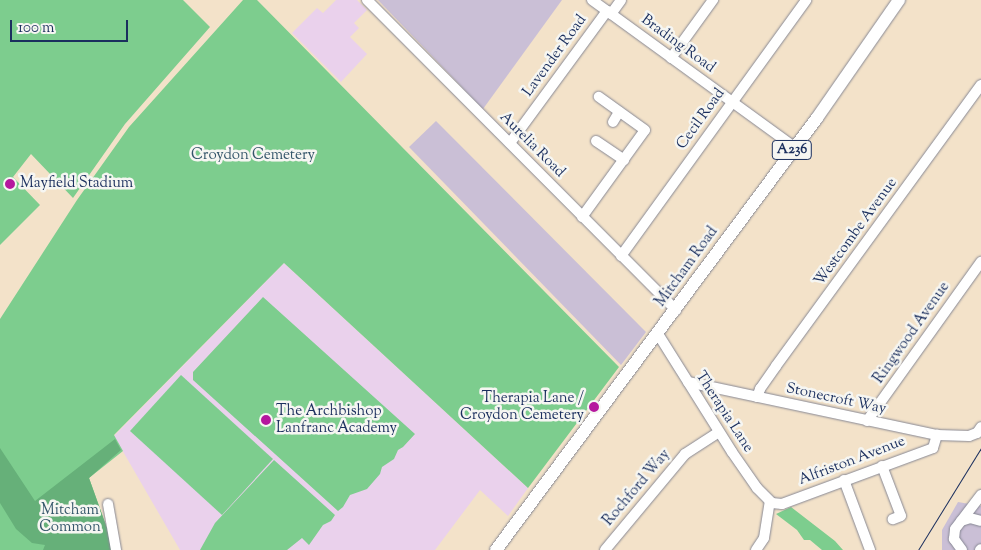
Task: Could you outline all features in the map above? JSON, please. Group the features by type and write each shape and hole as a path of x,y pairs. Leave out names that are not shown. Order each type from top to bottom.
{"main road":[{"name":"Mitcham Road","path":"496,550 676,310 899,0"}],"street":[{"name":"Aurelia Road","path":"367,0 676,310"},
{"name":"Brading Road","path":"592,0 794,147"},
{"name":"Lavender Road","path":"510,143 609,12 621,0"},
{"path":"671,58 713,0"},
{"name":"Cecil Road","path":"621,256 806,0"},
{"name":"Westcombe Avenue","path":"757,397 760,389 776,366 981,84"},
{"path":"582,216 645,130 599,98"},
{"path":"612,122 619,112"},
{"path":"596,141 624,160"},
{"name":"Ringwood Avenue","path":"867,420 981,262"},
{"name":"Therapia Lane","path":"658,334 719,432 751,480 770,502"},
{"name":"Stonecroft Way","path":"688,382 814,411 867,420 937,436 969,436 979,430"},
{"name":"Rochford Way","path":"605,550 685,454 719,432"},
{"name":"Alfriston Avenue","path":"770,502 782,504 932,448 937,436"},
{"path":"882,466 901,516 893,519"},
{"path":"844,480 870,550"},
{"path":"952,550 954,529 981,495"},
{"path":"759,549 764,538 770,502"},
{"path":"108,504 116,550"},
{"path":"961,521 970,518 981,521"},
{"path":"954,539 962,550"}],"shaded area":[{"path":"336,0 357,0 367,10 354,23 359,28 350,37 367,54 341,82 292,33 317,8 323,13"},
{"path":"378,0 562,0 483,109"},
{"path":"436,121 646,332 621,365 409,147"},
{"name":"The Archbishop Lanfranc Academy","path":"284,263 528,488 508,516 480,490 435,550 180,550 114,436"},
{"path":"958,502 981,506 981,550 942,550 942,530"}],"green space":[{"path":"0,0 183,0 210,27 125,124 73,198 31,154 13,177 40,205 0,245"},
{"name":"Croydon Cemetery","path":"243,0 257,0 619,367 528,488 284,263 114,435 123,451 89,478 108,531 112,550 0,550 0,319 77,200 129,127"},
{"path":"263,297 415,434 398,450 394,459 382,467 380,474 367,489 350,495 343,507 338,511 193,380 193,372"},
{"path":"181,375 273,459 222,515 130,431"},
{"name":"Mitcham Common","path":"115,439 121,450 89,478 108,531 112,550 43,550 45,545 32,543 16,529 0,503 0,448 35,501"},
{"path":"274,460 335,515 331,521 323,525 309,545 302,538 287,550 200,550 215,523"},
{"path":"791,507 835,541 843,550 822,550 810,540 804,540 797,530 776,514"}],"tram line":[{"path":"918,550 981,448"}],"place":[{"name":"Mayfield Stadium","path":"10,184"},
{"name":"Therapia Lane / Croydon Cemetery","path":"594,407"},
{"name":"The Archbishop Lanfranc Academy","path":"266,420"}]}
